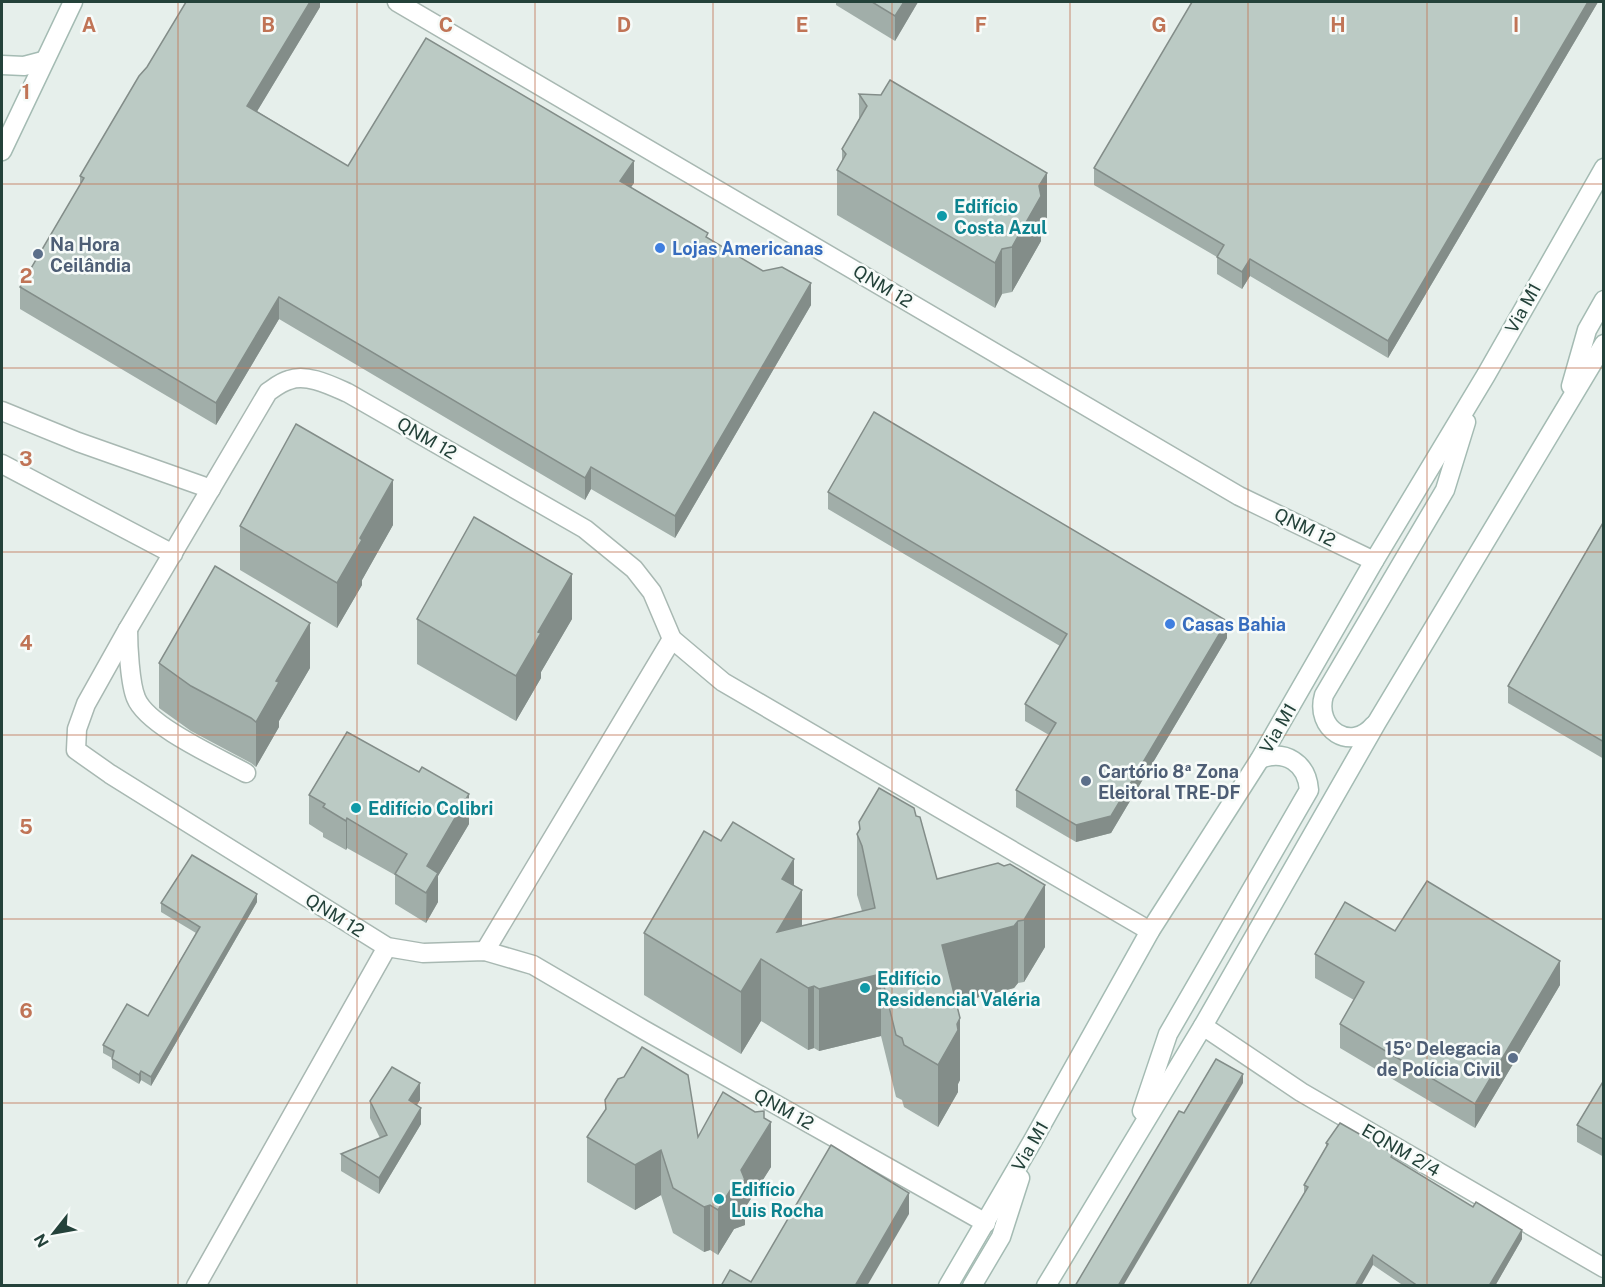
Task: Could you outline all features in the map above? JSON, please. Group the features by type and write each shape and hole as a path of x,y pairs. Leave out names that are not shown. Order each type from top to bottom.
{"street":[{"path":"2,149 73,2"},
{"name":"QNM 12","path":"397,2 1239,496 1374,561"},
{"path":"2,65 24,66 43,61"},
{"name":"Via M1","path":"948,1286 986,1223 1150,931 1260,759 1604,168"},
{"path":"1584,200 1604,192"},
{"path":"1564,410 1587,330 1604,300"},
{"path":"1046,1286 1203,1026 1377,722 1604,344"},
{"name":"QNM 12","path":"986,1223 644,1030 533,964 485,951 423,953 387,947 129,786 76,750 77,729 86,704 128,629 268,392 290,379 327,384 348,393 585,529 634,569 652,592 672,639 723,682 1150,931"},
{"path":"1377,722 1361,735 1350,737 1340,735 1324,721 1321,704 1324,694 1445,490 1474,394"},
{"path":"2,411 78,442 211,489"},
{"path":"2,464 173,554"},
{"path":"128,629 135,698 143,711 158,724 246,773"},
{"path":"485,951 672,639"},
{"path":"1132,1141 1168,1034 1309,790 1306,774 1296,761 1278,754 1260,759"},
{"path":"196,1286 387,947"},
{"name":"EQNM 2/4","path":"1203,1026 1301,1092 1604,1268"},
{"path":"972,1286 1001,1237 1032,1142"}],"building":[{"path":"186,2 310,2 247,106 348,166 426,38 634,161 620,181 708,233 706,237 763,271 782,267 811,283 675,516 591,467 585,478 279,297 216,403 20,287 84,178 80,176"},
{"path":"872,2 904,2 895,16"},
{"path":"1192,2 1588,2 1388,341 1250,259 1242,272 1217,257 1224,245 1094,168"},
{"path":"890,80 1047,173 1039,186 1041,196 1012,247 1002,249 995,263 837,170 846,154 842,149 867,106 859,94 881,95"},
{"path":"874,412 1227,621 1111,816 1076,825 1016,790 1056,723 1025,704 1067,634 828,492"},
{"path":"296,424 393,480 337,583 240,526"},
{"path":"474,517 572,574 538,632 541,633 516,676 417,619"},
{"path":"1604,521 1604,742 1508,686"},
{"path":"215,566 310,623 276,681 279,682 256,722 191,686 159,663"},
{"path":"347,732 419,772 422,767 469,794 427,866 438,873 426,893 395,874 407,854 347,818 346,821 323,807 325,804 309,795"},
{"path":"879,788 914,808 916,816 920,817 937,879 998,863 1004,866 1010,864 1045,885 1024,920 1018,921 1014,926 942,945 960,1018 957,1024 958,1030 938,1065 904,1045 902,1038 896,1035 881,974 819,989 814,986 808,988 761,959 741,992 644,933 704,831 721,841 733,822 794,859 782,879 802,890 777,932 875,908 862,846 857,834 860,829 859,822"},
{"path":"192,855 257,894 151,1077 141,1071 139,1075 112,1059 114,1051 103,1045 127,1004 148,1016 200,927 161,903"},
{"path":"1427,881 1560,961 1475,1104 1340,1024 1364,982 1315,954 1345,902 1395,931"},
{"path":"642,1047 688,1075 698,1137 723,1092 755,1112 764,1111 764,1118 771,1122 741,1170 745,1180 734,1184 718,1210 710,1205 704,1207 673,1188 661,1150 635,1165 587,1137 606,1109 605,1100 618,1079 624,1077"},
{"path":"1216,1059 1243,1074 1118,1286 1075,1286 1179,1111 1184,1113"},
{"path":"392,1067 420,1083 409,1100 421,1108 379,1178 341,1154 387,1135 370,1101"},
{"path":"1604,1080 1604,1140 1577,1125"},
{"path":"1340,1123 1393,1153 1391,1157 1473,1207 1476,1202 1522,1230 1489,1286 1418,1286 1373,1255 1355,1286 1249,1286 1308,1187 1304,1185 1328,1144 1326,1143"},
{"path":"831,1145 909,1193 855,1286 721,1286 730,1270 751,1282"}],"place":[{"name":"Edifício Costa Azul","path":"942,216"},
{"name":"Lojas Americanas","path":"660,248"},
{"name":"Na Hora Ceilândia","path":"38,254"},
{"name":"Casas Bahia","path":"1170,624"},
{"name":"Cartório 8ª Zona Eleitoral TRE-DF","path":"1086,781"},
{"name":"Edifício Colibri","path":"356,808"},
{"name":"Edifício Residencial Valéria","path":"865,988"},
{"name":"15º Delegacia de Polícia Civil","path":"1513,1058"},
{"name":"Edifício Luis Rocha","path":"719,1199"}]}
